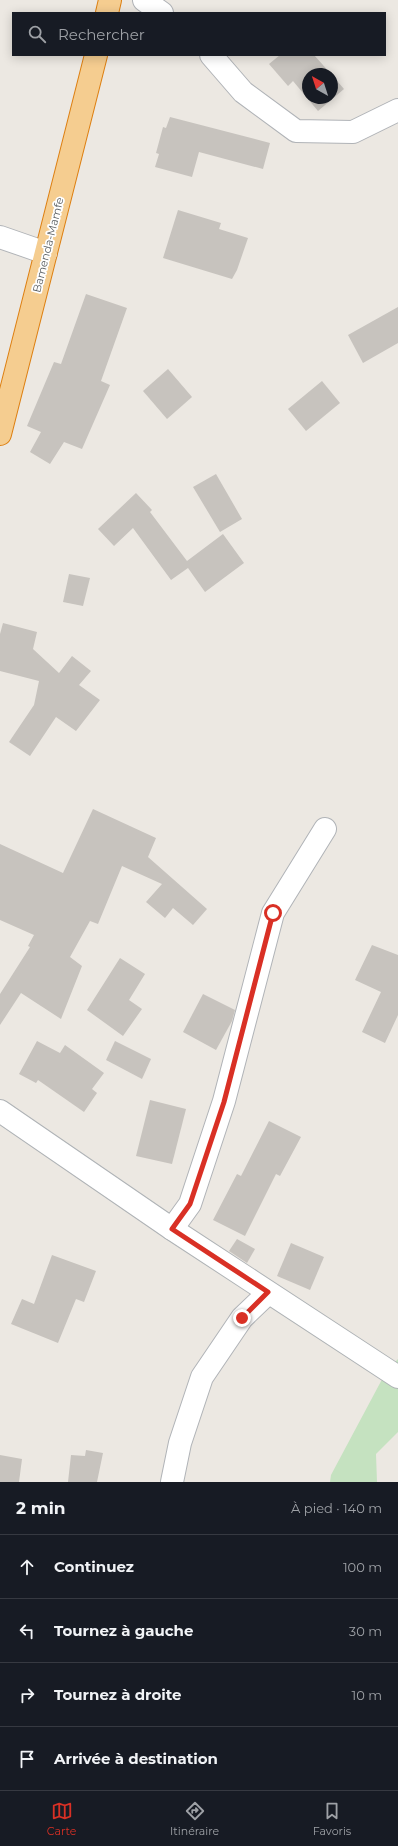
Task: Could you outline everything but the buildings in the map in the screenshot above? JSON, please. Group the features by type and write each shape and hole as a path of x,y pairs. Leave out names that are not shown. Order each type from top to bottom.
{"highway":[{"path":"107,12 110,0"},
{"name":"Bamenda-Mamfe","path":"0,434 96,56"}],"street":[{"path":"144,0 161,12"},
{"path":"212,56 243,92 296,131 354,132 398,110"},
{"path":"0,237 46,253"},
{"path":"172,1229 190,1204 224,1102 273,913 325,830"},
{"path":"0,1111 172,1229 398,1378"},
{"path":"172,1482 180,1444 202,1377 242,1318 268,1292"}],"green space":[{"path":"398,1359 398,1432 376,1454 377,1482 330,1482 331,1475 387,1370"}],"route":[{"path":"242,1318 268,1292 172,1229 190,1204 224,1102 256,984 273,913"}]}
